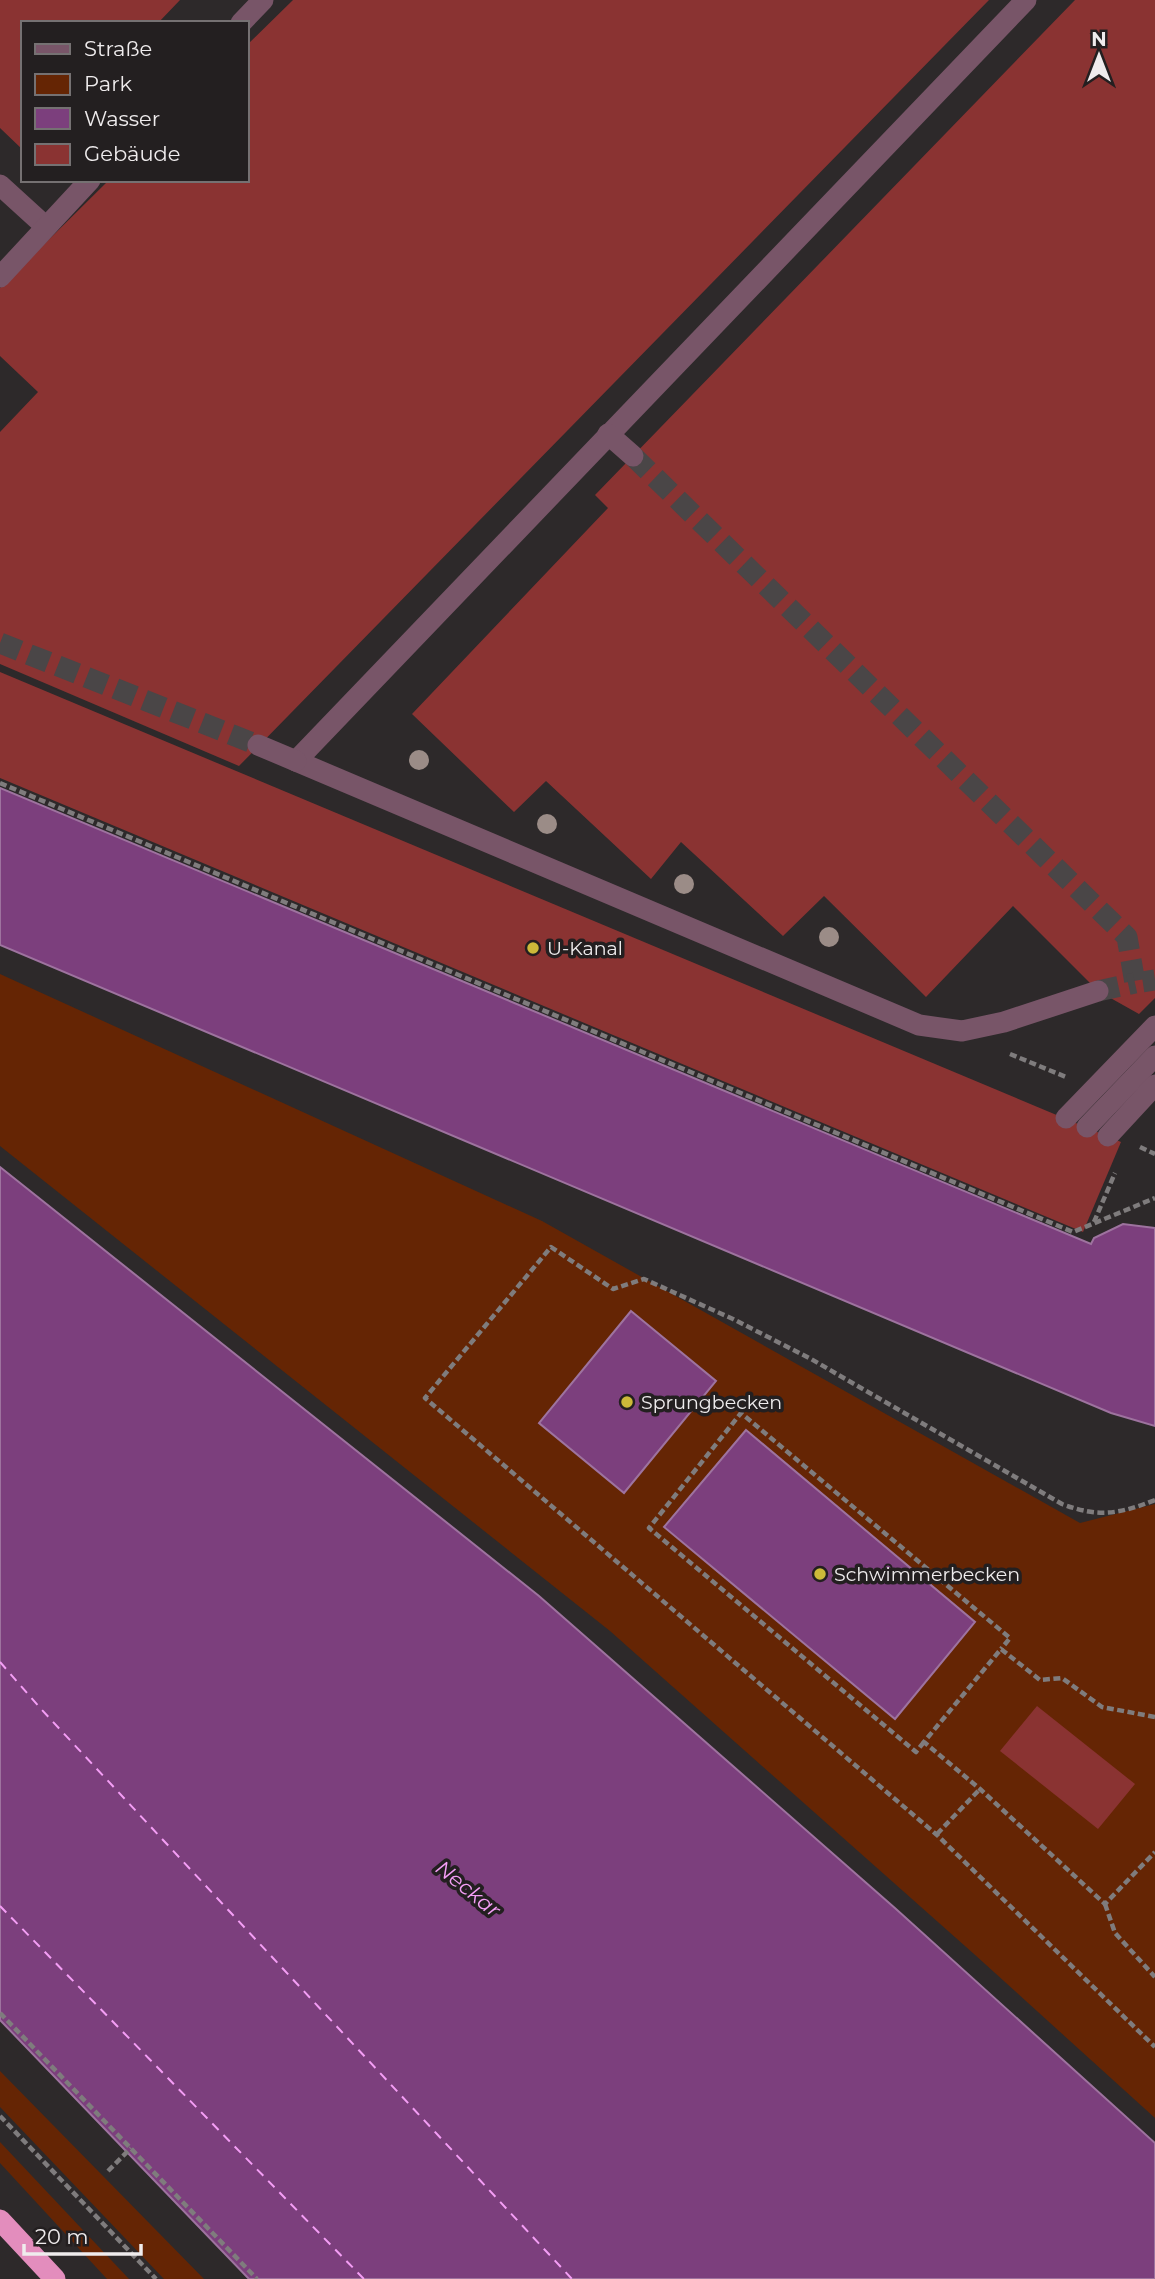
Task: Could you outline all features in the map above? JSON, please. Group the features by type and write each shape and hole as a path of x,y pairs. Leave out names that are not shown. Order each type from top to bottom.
{"highway":[{"path":"0,2220 55,2279"}],"lane":[{"path":"243,21 263,0"},
{"path":"296,761 1026,0"},
{"path":"0,277 88,182"},
{"path":"0,185 45,226"},
{"path":"608,434 633,456"},
{"path":"258,745 919,1025 962,1031 1004,1022 1098,991"},
{"path":"1066,1118 1155,1026"},
{"path":"1087,1127 1155,1056"},
{"path":"1108,1136 1155,1085"}],"path":[{"path":"0,783 1073,1232 1155,1198"},
{"path":"1094,1223 1115,1173"},
{"path":"1155,1500 1107,1514 1085,1513 1062,1504 811,1359 744,1325 644,1279 613,1289 551,1247 425,1398 937,1835 1155,2047"},
{"path":"741,1413 1010,1639 1001,1649 916,1752 649,1528 741,1413"},
{"path":"1001,1649 1040,1680 1062,1678 1102,1707 1155,1717"},
{"path":"924,1742 980,1789 1105,1904 1115,1933 1155,1977"},
{"path":"937,1835 980,1789"},
{"path":"1105,1904 1155,1852"},
{"path":"0,2013 257,2279"},
{"path":"0,2116 156,2279"},
{"path":"108,2171 131,2148"}],"green space":[{"path":"0,974 542,1221 1080,1523 1155,1504 1155,2118 610,1631 0,1146"},
{"path":"0,2071 204,2279 164,2279 0,2107"},
{"path":"0,2142 129,2279 107,2279 0,2163"}],"water":[{"path":"0,788 1091,1244 1094,1238 1123,1224 1155,1228 1155,1426 1111,1413 0,945"},
{"name":"Neckar","path":"0,1167 539,1596 896,1909 1155,2143 1155,2279 249,2279 0,2020"},
{"name":"Sprungbecken","path":"631,1311 716,1381 624,1493 539,1423"},
{"name":"Schwimmerbecken","path":"746,1430 975,1622 895,1719 664,1527"}],"building":[{"path":"0,0 180,0 160,21 21,21 21,148 0,128"},
{"path":"293,0 989,0 239,766 0,664 0,432 38,392 0,356 0,288 107,182 248,182 248,44"},
{"path":"1075,0 1155,0 1155,998 1139,1014 1098,991 1013,906 926,997 824,896 783,936 681,842 651,879 546,781 514,812 412,714 608,508 595,495"},
{"name":"U-Kanal","path":"0,672 1121,1142 1083,1232 0,778"},
{"path":"1037,1706 1135,1784 1098,1829 1000,1751"}],"ferry route":[{"path":"0,1662 572,2279"},
{"path":"0,1906 364,2279"}],"tunnel":[{"path":"633,456 1127,937 1135,983 1155,980"},
{"path":"0,643 258,745"},
{"path":"1098,991 1135,983"}],"place":[{"name":"U-Kanal","path":"533,948"},
{"name":"Sprungbecken","path":"627,1402"},
{"name":"Schwimmerbecken","path":"820,1574"}]}
